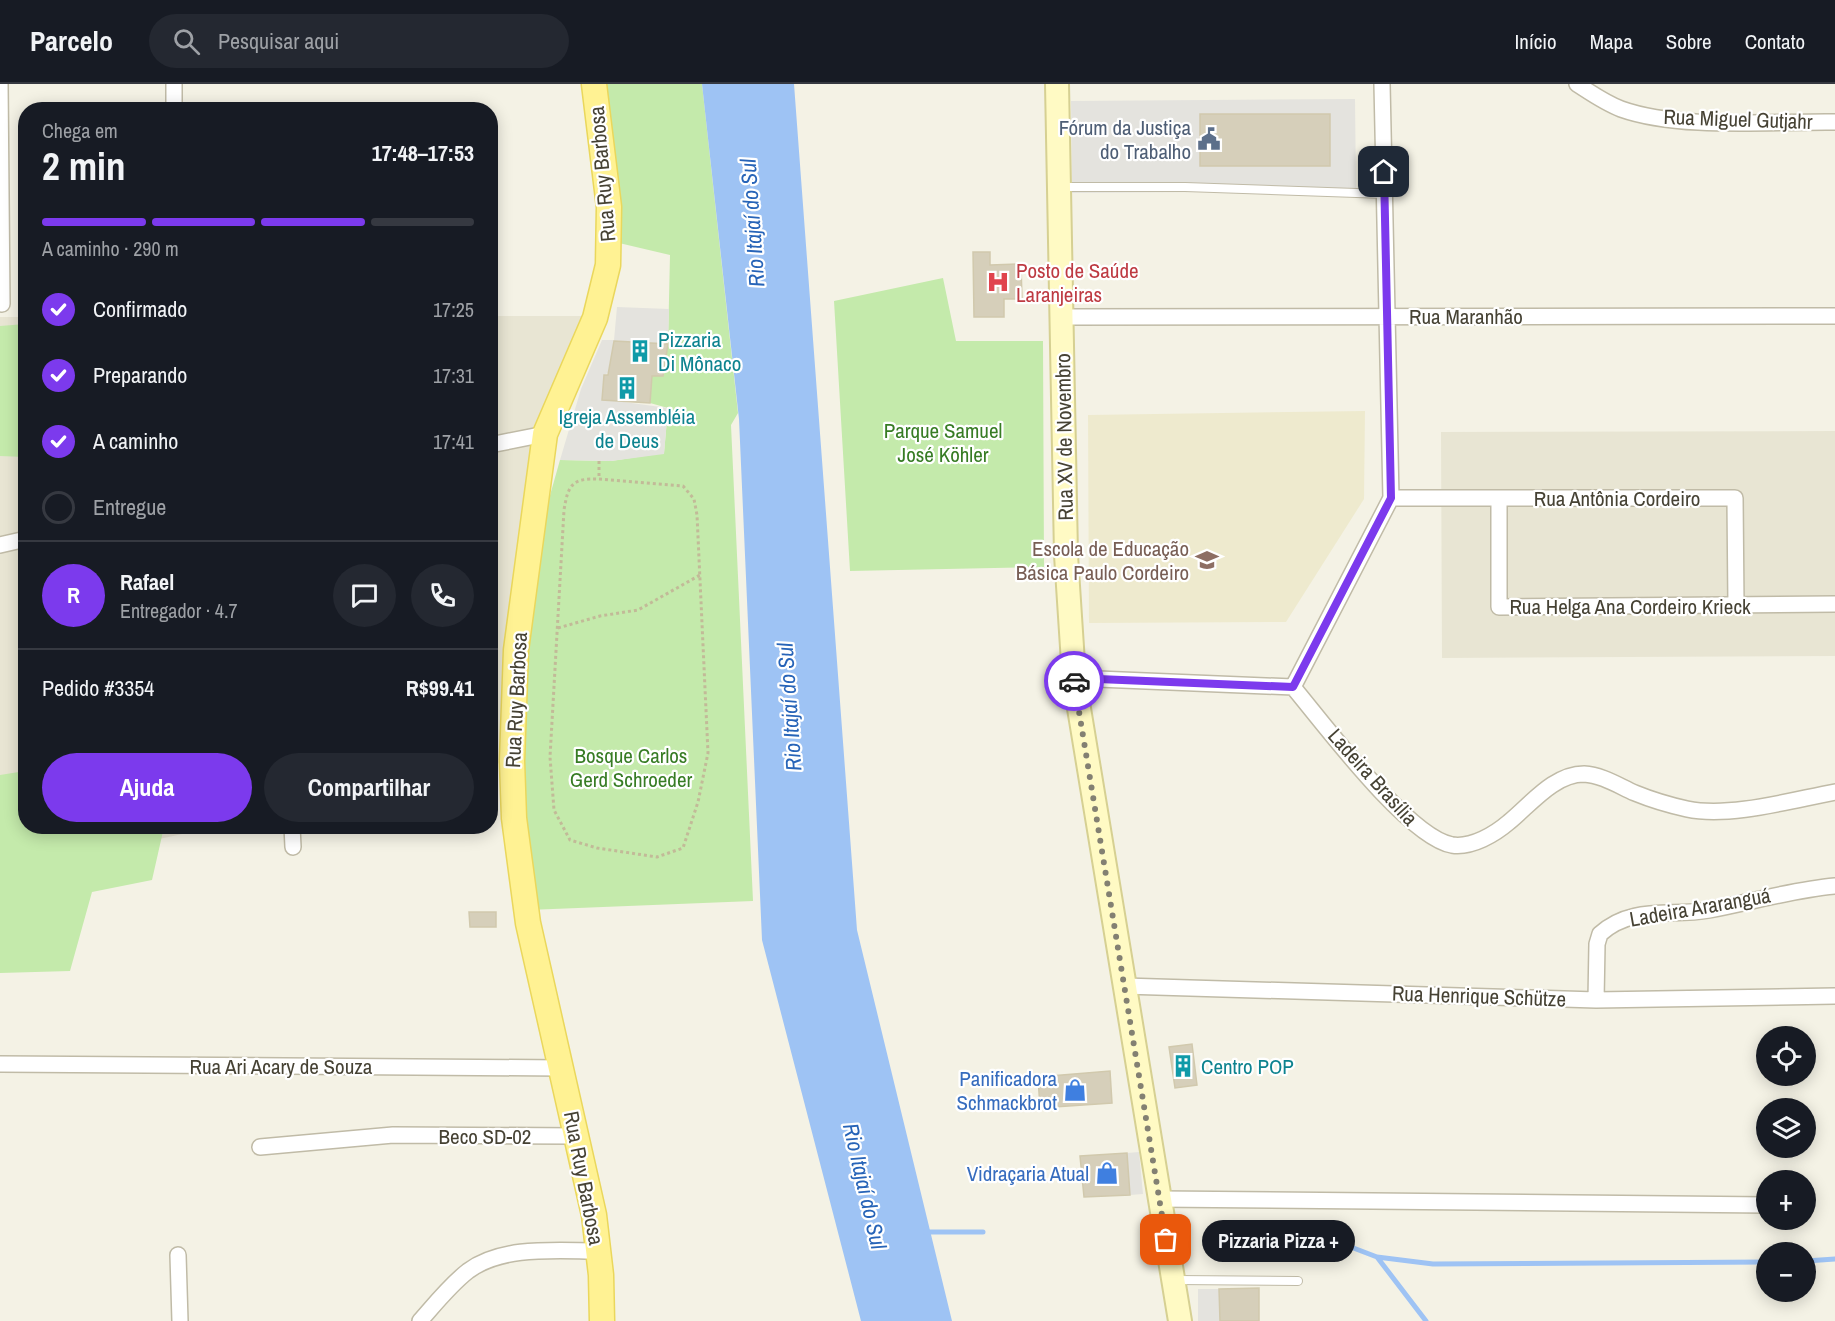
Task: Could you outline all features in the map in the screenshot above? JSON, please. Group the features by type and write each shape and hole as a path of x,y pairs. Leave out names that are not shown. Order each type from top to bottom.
{"main road":[{"name":"Rua Ruy Barbosa","path":"594,84 609,207 608,265 595,318 545,434 516,650 512,761 514,818 528,923 594,1215 599,1251 602,1321"},
{"name":"Rua XV de Novembro","path":"1057,84 1066,555 1074,678 1180,1321"}],"street":[{"path":"0,84 2,304"},
{"path":"174,84 174,102"},
{"path":"1074,678 1293,687 1391,498 1383,84"},
{"name":"Rua Miguel Gutjahr","path":"1577,84 1610,104 1648,116 1710,121 1835,122"},
{"name":"Rua Maranhão","path":"1062,317 1835,316"},
{"path":"498,443 545,434"},
{"name":"Rua Antônia Cordeiro","path":"1391,498 1735,498 1736,605"},
{"name":"Rua Helga Ana Cordeiro Krieck","path":"1499,498 1499,607 1835,604"},
{"path":"0,545 18,541"},
{"name":"Ladeira Brasília","path":"1293,687 1405,816 1431,837 1451,844 1474,843 1489,836 1507,825 1551,786 1575,775 1600,777 1637,794 1691,809 1736,809 1835,792"},
{"path":"292,834 292,847"},
{"name":"Ladeira Araranguá","path":"1596,1000 1600,934 1623,919 1656,912 1699,912 1784,893 1835,886"},
{"name":"Rua Henrique Schütze","path":"1124,986 1596,1000 1835,996"},
{"name":"Rua Ari Acary de Souza","path":"0,1064 562,1068"},
{"name":"Beco SD-02","path":"260,1147 393,1136 577,1136"},
{"path":"1160,1199 1756,1205"},
{"path":"420,1321 469,1270 488,1260 542,1251 599,1251"},
{"path":"178,1255 180,1321"}],"lane":[{"path":"1059,187 1185,187 1385,194"},
{"path":"1173,1280 1298,1281"}],"path":[{"path":"599,461 600,479"},
{"path":"588,479 600,479 683,486 694,499 697,515 708,753 698,802 682,848 657,857 597,848 570,840 554,810 550,757 561,544 568,489 575,483 588,479"},
{"path":"558,628 600,616 638,610 700,575"}],"shaded area":[{"path":"1355,99 1356,191 1072,193 1071,101"},
{"path":"617,307 669,309 668,344 614,341 608,373 604,375 602,399 668,408 664,454 611,461 560,460 581,389 602,340 614,340"},
{"path":"498,316 591,316 542,436 509,761 498,763"},
{"path":"0,317 18,317 18,834 182,834 0,874"},
{"name":"Escola de Educação Básica Paulo Cordeiro","path":"1365,411 1364,499 1286,622 1089,623 1088,415"},
{"path":"1835,431 1835,656 1442,658 1441,432"},
{"path":"1139,1152 1143,1194 1130,1195 1127,1153"},
{"path":"1198,1289 1219,1289 1220,1321 1198,1321"}],"green space":[{"name":"Bosque Carlos Gerd Schroeder","path":"603,84 702,84 738,413 731,425 753,901 528,910 518,818 534,552 560,460 611,461 664,453 668,408 650,403 652,376 663,376 668,344 670,255 619,243"},
{"name":"Parque Samuel José Köhler","path":"943,278 956,341 1043,341 1044,567 850,571 834,301"},
{"path":"18,325 18,457 0,456 0,326"},
{"path":"18,772 18,834 162,834 152,880 92,892 70,971 0,973 0,775"}],"water":[{"name":"Rio Itajaí do Sul","path":"702,84 794,84 857,930 952,1321 861,1321 762,940 739,419"}],"building":[{"path":"1200,114 1330,114 1330,166 1200,166"},
{"name":"Posto de Saúde Laranjeiras","path":"973,252 990,252 990,265 1021,264 1022,299 1004,299 1004,317 974,317"},
{"path":"614,341 668,344 663,376 652,376 650,403 602,400 604,375 608,375"},
{"path":"469,912 496,912 496,927 470,927"},
{"name":"Centro POP","path":"1192,1044 1197,1085 1175,1088 1169,1047"},
{"name":"Panificadora Schmackbrot","path":"1110,1071 1112,1103 1040,1108 1038,1077"},
{"path":"1127,1153 1130,1195 1084,1197 1080,1156"},
{"path":"1259,1288 1259,1321 1220,1321 1219,1289"}],"waterway":[{"path":"1296,1226 1377,1257 1426,1321"},
{"path":"925,1232 983,1232"},
{"path":"1377,1257 1433,1264 1756,1262"},
{"path":"1816,1260 1835,1259"}],"way so far":[{"path":"1074,681 1166,1240"}],"place":[{"name":"Fórum da Justiça do Trabalho","path":"1209,139"},
{"name":"Posto de Saúde Laranjeiras","path":"998,282"},
{"name":"Pizzaria Di Mônaco","path":"640,351"},
{"name":"Igreja Assembléia de Deus","path":"627,388"},
{"name":"Escola de Educação Básica Paulo Cordeiro","path":"1207,560"},
{"name":"Centro POP","path":"1183,1066"},
{"name":"Panificadora Schmackbrot","path":"1075,1090"},
{"name":"Vidraçaria Atual","path":"1107,1173"},
{"name":"Pizzaria Pizza +","path":"1166,1240"}],"route":[{"path":"1074,681 1074,678 1293,687 1391,498 1384,172"}]}
